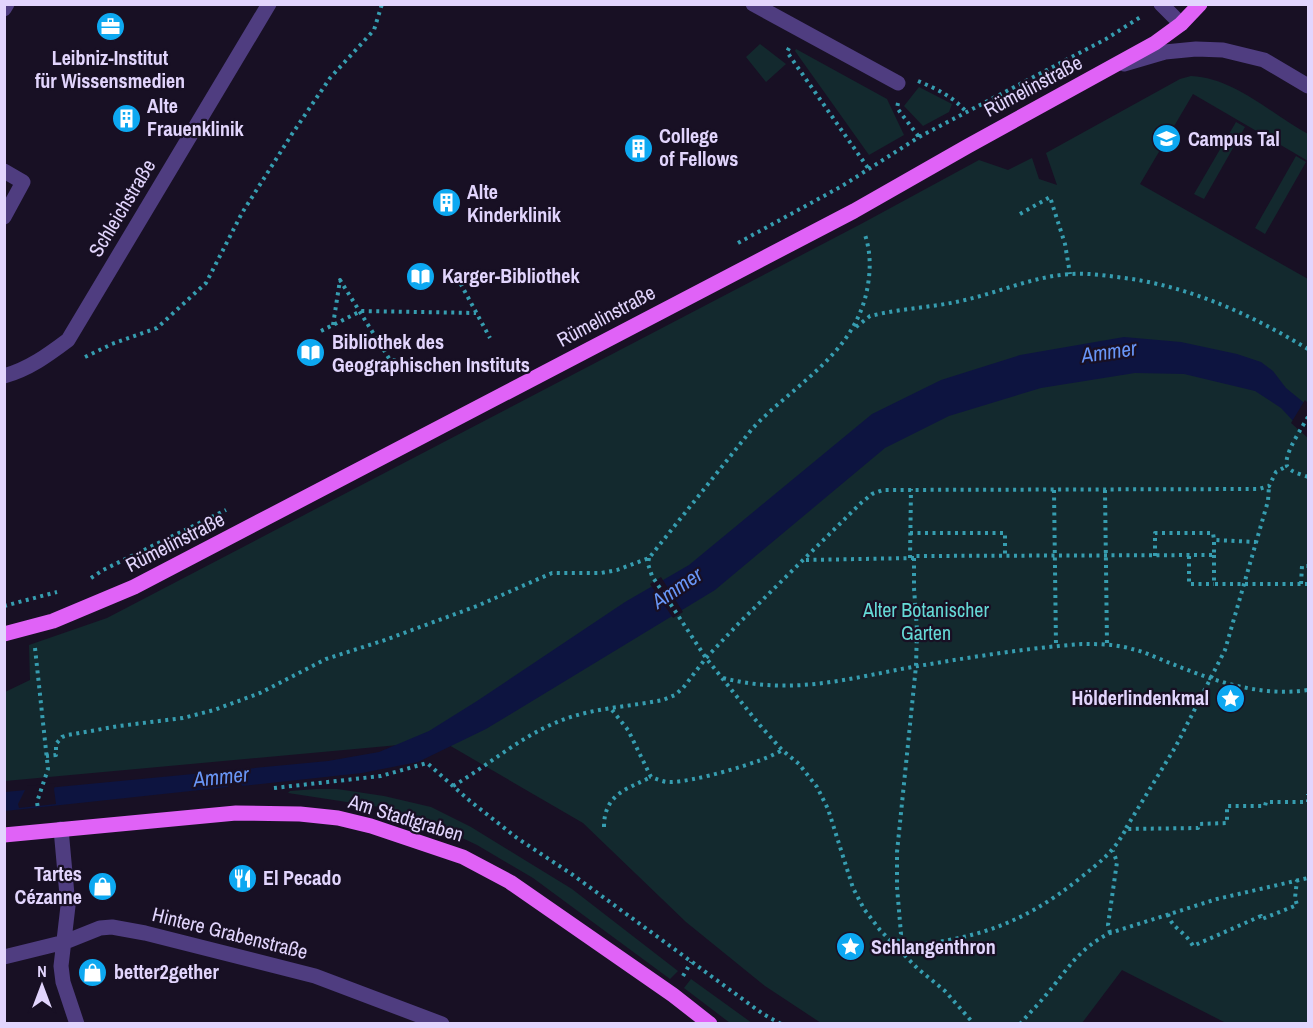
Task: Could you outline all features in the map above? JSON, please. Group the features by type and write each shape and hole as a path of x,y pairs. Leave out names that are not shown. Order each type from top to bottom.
{"main road":[{"name":"Rümelinstraße","path":"4,634 53,621 134,587 854,212 1155,43 1181,24 1200,4"},
{"name":"Am Stadtgraben","path":"4,835 196,816 265,813 300,814 338,819 402,835 463,857 510,882 710,1023"}],"street":[{"path":"4,9 7,4"},
{"name":"Schleichstraße","path":"4,376 18,372 45,358 68,340 269,4"},
{"path":"753,4 898,83"},
{"path":"1161,4 1181,24"},
{"path":"1111,69 1165,52 1196,49 1223,50 1264,60 1308,86"},
{"path":"4,171 23,182 4,217"},
{"path":"61,829 68,906 62,974 77,1023"},
{"name":"Hintere Grabenstraße","path":"4,957 65,942 100,928 112,927 146,933 315,976 442,1023"}],"path":[{"path":"76,361 112,344 157,328 206,283 242,213 291,134 330,78 374,30 382,4"},
{"path":"842,186 919,137 1106,39 1136,21 1147,11"},
{"path":"799,30 787,52 868,168"},
{"path":"919,137 897,108 898,83 918,81 937,89 959,102 967,113"},
{"path":"1020,214 1050,197 1065,244 1070,274"},
{"path":"853,329 865,302 870,258 868,245 854,212"},
{"path":"974,1023 945,991 917,968 880,930 864,909 853,888 828,809 817,787 799,764 782,750 706,658 652,576 648,564 649,558 763,417 812,376 863,320 879,314 964,301 1070,274 1127,278 1198,295 1237,310 1308,350"},
{"path":"457,277 490,338"},
{"path":"333,325 340,280 390,360 438,364"},
{"path":"321,331 360,311 476,313"},
{"path":"1308,417 1287,459 1287,466 1291,470 1308,477"},
{"path":"897,947 962,938 1000,927 1046,903 1113,851 1176,746 1225,650 1268,501 1269,486 1276,472 1287,466"},
{"path":"453,786 527,737 555,723 572,717 663,700 675,695 739,623 872,494 883,490 911,489 1259,489 1269,486"},
{"path":"897,947 902,934 897,852 916,666 917,614 910,533 911,489"},
{"path":"1054,490 1056,646"},
{"path":"1105,490 1107,644"},
{"path":"910,533 1005,533 1005,555"},
{"path":"1155,555 1155,533 1214,533 1214,584"},
{"path":"1214,540 1256,542"},
{"path":"806,560 912,558 914,555 1214,555"},
{"path":"1189,555 1189,584 1308,584"},
{"path":"46,756 56,755 58,740 68,735 183,718 237,702 260,693 326,659 477,606 552,573 609,572 649,558"},
{"path":"1301,584 1302,566 1308,566"},
{"path":"4,606 60,591"},
{"path":"723,678 742,683 799,686 851,680 916,666 1056,646 1107,644 1132,649 1210,679 1246,688 1287,692 1308,690"},
{"path":"35,655 48,763 37,806"},
{"path":"612,709 628,730 651,777"},
{"path":"604,827 604,816 609,803 617,794 651,777 670,782 683,780 765,760 782,750"},
{"path":"1126,829 1198,828 1199,824 1227,823 1227,806 1265,806 1266,802 1308,802 1308,794"},
{"path":"1110,933 1108,925 1117,862 1113,851"},
{"path":"1020,1023 1047,995 1078,954 1110,933 1218,898 1308,878"},
{"path":"1168,914 1170,922 1188,935 1193,946 1261,916 1262,919 1297,905 1295,898 1297,880"},
{"path":"691,962 763,1014 781,1023"}],"green space":[{"path":"760,44 786,64 766,82 746,57"},
{"path":"796,49 887,99 904,135 869,155 795,51"},
{"name":"Alter Botanischer Garten","path":"1191,76 1207,78 1238,90 1308,134 1308,161 1193,94 1140,184 1308,279 1308,1023 1226,1023 1122,970 1082,1023 821,1023 765,986 686,922 583,823 442,741 5,781 5,692 30,680 29,645 107,618 979,160 1008,170 1032,158 1039,179 1057,185 1046,153 1180,79"},
{"path":"919,87 952,104 949,112 923,126 904,106"},
{"path":"1236,122 1245,127 1204,199 1194,194"},
{"path":"1296,156 1306,162 1265,234 1255,228"},
{"path":"337,789 384,796 431,807 471,827 572,889 678,971 670,979 533,878 477,845 431,823 386,808 288,793"},
{"path":"691,979 752,1023 730,1023 684,988"}],"water":[{"name":"Ammer","path":"1124,337 1181,342 1237,354 1261,362 1273,371 1286,388 1308,406 1295,423 1281,408 1255,391 1184,374 1135,373 1041,388 949,416 885,448 715,590 486,729 418,762 362,773 242,786 241,783 228,784 228,787 5,811 5,792 328,761 379,752 429,731 625,602 689,565 872,414 941,380 1020,355"}],"pier":[{"path":"1305,400 1308,403 1308,438 1291,423"},
{"path":"661,577 683,612 673,618 650,584"},
{"path":"56,783 54,789 56,804 19,808 18,804 27,786"}],"place":[{"name":"Leibniz-Institut für Wissensmedien","path":"110,27"},
{"name":"Alte Frauenklinik","path":"126,118"},
{"name":"Campus Tal","path":"1167,139"},
{"name":"College of Fellows","path":"638,148"},
{"name":"Alte Kinderklinik","path":"446,203"},
{"name":"Karger-Bibliothek","path":"421,276"},
{"name":"Bibliothek des Geographischen Instituts","path":"311,353"},
{"name":"Hölderlindenkmal","path":"1230,698"},
{"name":"El Pecado","path":"242,878"},
{"name":"Tartes Cézanne","path":"103,886"},
{"name":"Schlangenthron","path":"850,947"},
{"name":"better2gether","path":"93,972"}]}
